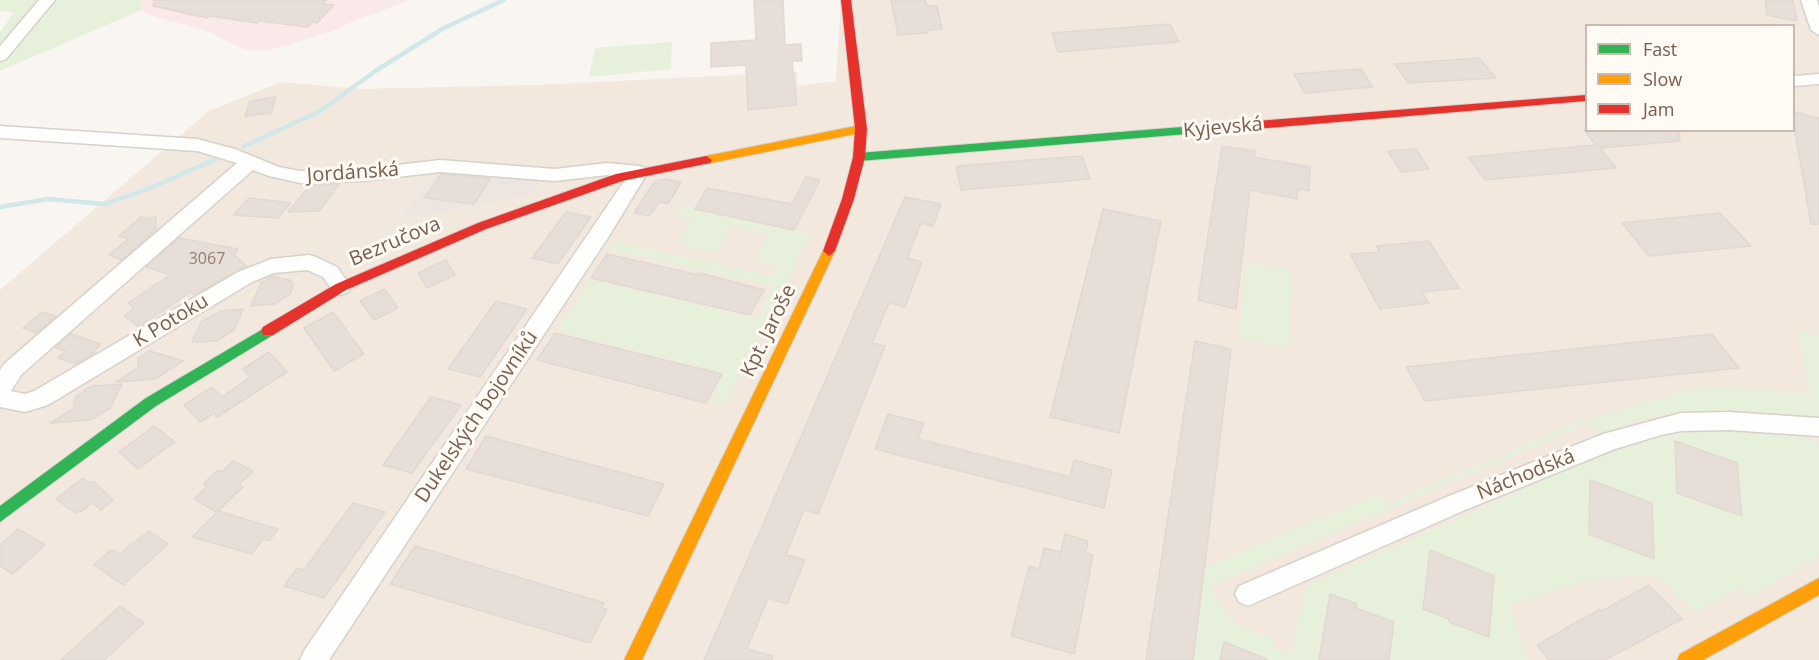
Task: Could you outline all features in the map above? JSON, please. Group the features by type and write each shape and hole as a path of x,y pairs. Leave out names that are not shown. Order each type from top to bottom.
{"street":[{"path":"0,56 47,0"},
{"name":"Kpt. Jaroše","path":"633,660 834,240 859,157 861,129 846,0"},
{"path":"1809,0 1819,30"},
{"path":"1795,81 1819,79"},
{"name":"Kyjevská","path":"859,157 1585,98"},
{"name":"Bezručova","path":"0,515 151,402 341,287 482,226 639,172 861,129"},
{"name":"Jordánská","path":"0,132 197,145 229,153 249,163 300,177 328,178 440,166 555,175 607,169 639,172"},
{"name":"K Potoku","path":"249,163 13,369 2,383 0,393 8,401 25,403 40,399 245,277 271,266 309,262 330,272 341,287"},
{"name":"Dukelských bojovníků","path":"313,660 602,231 639,172"},
{"name":"Náchodská","path":"1248,594 1457,502 1611,441 1661,426 1681,422 1729,421 1819,427"},
{"path":"1686,660 1819,586"}],"shaded area":[{"path":"141,0 410,0 344,25 342,28 267,51 246,50 207,31 153,16 141,10"},
{"path":"841,0 1819,0 1819,660 0,660 0,290 209,111 281,82 359,89 536,85 797,72 798,86 836,81"},
{"path":"438,170 540,179 533,194 409,218 403,216"}],"green space":[{"path":"0,0 141,0 141,10 0,71 0,32 14,12 0,11"},
{"path":"672,42 671,69 589,77 595,48"},
{"path":"683,206 810,234 724,407 710,402 725,373 557,331 590,280 757,318 773,286 610,249 615,241 771,276 777,265 755,261 768,234 731,226 717,252 686,246 680,238 692,219 677,215"},
{"path":"1247,262 1292,270 1288,347 1238,338"},
{"path":"1799,330 1819,336 1819,417 1714,411 1679,413 1631,421 1603,433 1585,425 1210,586 1234,623 1275,640 1274,647 1291,653 1306,586 1651,433 1724,426 1792,432 1819,445 1819,556 1750,597 1740,588 1695,612 1659,577 1652,575 1593,579 1510,605 1527,660 1193,660 1205,567 1378,494 1386,504 1578,422 1701,386 1809,393"}],"building":[{"path":"154,0 326,0 323,4 334,5 317,23 313,22 308,27 210,16 207,18 153,6"},
{"path":"754,0 783,0 785,45 801,44 802,61 792,61 797,105 748,110 746,65 711,67 711,43 756,40"},
{"path":"891,0 925,0 927,6 937,6 942,29 928,30 928,33 898,35"},
{"path":"1765,0 1793,0 1797,21 1767,15"},
{"path":"1170,24 1179,42 1058,52 1052,33"},
{"path":"1479,58 1496,78 1408,83 1395,64"},
{"path":"1361,69 1373,87 1305,93 1294,74"},
{"path":"276,97 271,113 245,116 250,101"},
{"path":"1795,112 1819,118 1819,224 1811,224 1795,132"},
{"path":"1586,132 1679,132 1680,141 1600,148 1616,168 1485,180 1468,157 1596,145"},
{"path":"1222,146 1255,151 1254,157 1310,167 1309,191 1298,189 1297,199 1250,190 1236,309 1198,300"},
{"path":"1416,149 1429,169 1401,172 1388,151"},
{"path":"1082,156 1090,179 961,190 956,166"},
{"path":"441,174 490,179 474,204 425,198"},
{"path":"806,177 820,180 794,230 695,209 707,188 792,204"},
{"path":"665,179 681,182 668,204 660,202 649,216 634,213 655,181"},
{"path":"339,184 319,211 288,212 310,185"},
{"path":"905,197 941,204 933,226 921,223 907,258 922,262 905,307 889,303 872,343 885,346 818,514 804,510 786,555 805,560 787,604 768,598 747,649 773,656 772,660 704,660"},
{"path":"249,198 291,203 278,218 233,215"},
{"path":"1103,209 1161,221 1119,433 1050,417"},
{"path":"566,212 591,217 558,264 532,258"},
{"path":"1720,213 1751,246 1649,256 1622,223"},
{"path":"141,217 148,219 156,217 156,229 122,260 109,255 128,239 119,236"},
{"path":"179,238 238,249 234,255 247,266 194,295 191,292 139,327 124,316 134,308 128,303 170,275 146,267"},
{"path":"1429,241 1459,288 1422,292 1429,303 1380,309 1350,254 1380,252 1376,246"},
{"path":"607,254 699,275 700,273 764,290 750,315 591,278"},
{"path":"446,260 455,275 427,288 418,273"},
{"path":"277,276 280,279 288,279 294,284 290,294 275,304 251,306 261,283"},
{"path":"384,289 398,308 374,320 360,301"},
{"path":"496,301 527,309 480,377 448,369"},
{"path":"243,309 234,330 217,341 192,342 201,322 221,311"},
{"path":"42,312 56,316 36,333 23,328"},
{"path":"333,312 364,354 334,371 304,328"},
{"path":"555,333 722,374 706,403 537,360"},
{"path":"71,334 101,344 92,353 94,353 76,364 58,358 66,351 55,348"},
{"path":"1712,334 1739,368 1425,401 1406,367"},
{"path":"1195,341 1231,349 1193,660 1146,660"},
{"path":"150,351 183,361 155,379 116,382 138,368 138,358"},
{"path":"269,352 287,372 217,417 214,413 200,422 184,405 212,387 222,397 250,377 243,369"},
{"path":"122,384 110,408 91,420 50,423 73,409 75,397 92,386"},
{"path":"431,397 461,405 412,473 383,465"},
{"path":"888,414 924,423 918,439 1070,477 1074,460 1112,470 1104,508 875,449"},
{"path":"154,426 175,442 138,469 119,452"},
{"path":"486,436 664,484 648,516 466,469"},
{"path":"1675,441 1737,463 1742,516 1677,493"},
{"path":"233,461 253,471 239,485 243,487 218,511 278,529 269,541 263,539 252,554 192,537 217,512 194,499 207,486 203,484 218,470 222,472"},
{"path":"83,478 90,483 93,481 113,500 101,510 92,503 81,512 79,510 75,513 56,499"},
{"path":"1590,480 1652,503 1654,559 1589,534"},
{"path":"353,503 385,512 324,598 284,586 297,568 304,570"},
{"path":"18,529 45,545 13,574 0,566 0,545"},
{"path":"149,531 168,544 123,585 94,565 112,549 119,554"},
{"path":"1065,534 1088,541 1086,553 1093,555 1074,654 1011,636 1029,566 1039,569 1044,548 1061,552"},
{"path":"415,546 604,603 601,609 607,609 590,643 390,584"},
{"path":"1430,550 1494,576 1489,637 1449,622 1449,619 1423,609"},
{"path":"1649,585 1682,619 1605,660 1549,660 1537,645 1600,609 1602,611"},
{"path":"1330,594 1357,604 1356,608 1394,622 1389,660 1319,660"},
{"path":"120,606 144,623 104,660 61,660"},
{"path":"1224,642 1267,659 1267,660 1220,660"}],"waterway":[{"path":"243,147 320,111 377,70 444,28 504,0"},
{"path":"0,207 48,199 105,204 153,187 216,159"}],"traffic: fast":[{"path":"859,157 1244,126"},
{"path":"0,515 151,402 268,331"}],"traffic: slow":[{"path":"706,160 861,129"},
{"path":"633,660 829,251"},
{"path":"1686,660 1819,586"}],"traffic: jam":[{"path":"829,251 848,199 859,157 861,129 846,0"},
{"path":"1244,126 1585,98"},
{"path":"268,331 341,287 482,226 620,177 706,160"}]}
